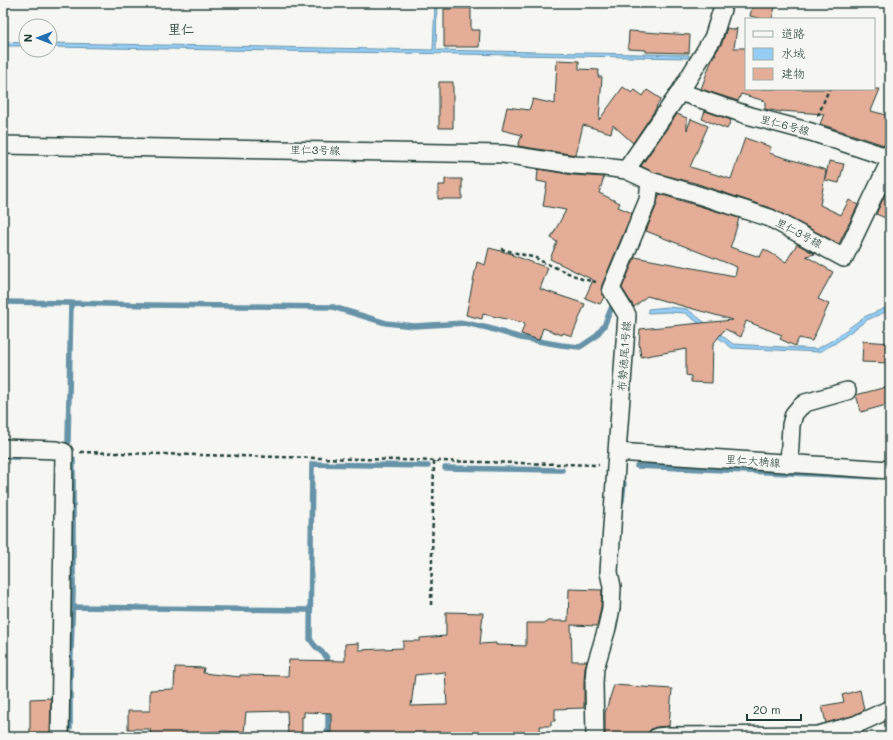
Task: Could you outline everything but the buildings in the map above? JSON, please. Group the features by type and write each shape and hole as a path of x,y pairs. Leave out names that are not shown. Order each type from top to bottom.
{"street":[{"path":"612,286 648,200 650,181 626,170 680,92 713,38 724,3"},
{"name":"里仁6号線","path":"680,92 747,115 811,132 890,160"},
{"name":"里仁3号線","path":"3,145 503,154 575,165 626,170"},
{"name":"里仁3号線","path":"650,181 692,192 770,218 844,258 890,160"},
{"name":"布勢徳尾1号線","path":"595,737 595,668 608,628 611,608 612,587 609,572 627,314 611,289 612,286"},
{"path":"789,464 791,425 794,414 806,403 847,391"},
{"path":"3,448 56,450 64,452 60,737"},
{"name":"里仁大桷線","path":"616,459 789,464 890,470"},
{"path":"657,737 818,734 855,725 890,709"}],"path":[{"path":"811,132 829,90"},
{"path":"501,248 536,258 582,279 612,286"},
{"path":"64,452 434,461 616,459"},
{"path":"431,605 434,461"}],"water":[{"path":"435,3 437,3 436,50 689,55 689,58 58,47 58,43 433,50"},
{"path":"3,42 18,43 18,46 3,46"},
{"path":"890,306 890,310 867,320 834,344 819,352 732,348 685,313 648,313 648,309 668,307 687,309 733,344 817,349 831,341 864,317"}],"waterway":[{"path":"3,302 333,307 386,323 414,326 465,323 521,338 580,347 595,337 604,326 613,304"},
{"path":"68,441 71,303"},
{"path":"3,457 18,457"},
{"path":"70,728 73,592 73,459"},
{"path":"328,668 326,656 310,639 312,464 428,466"},
{"path":"637,466 876,477"},
{"path":"445,468 562,470"},
{"path":"622,501 624,483"},
{"path":"72,607 310,610"},
{"path":"328,707 328,734"}],"district":[{"name":"里仁","path":"181,29"}]}
